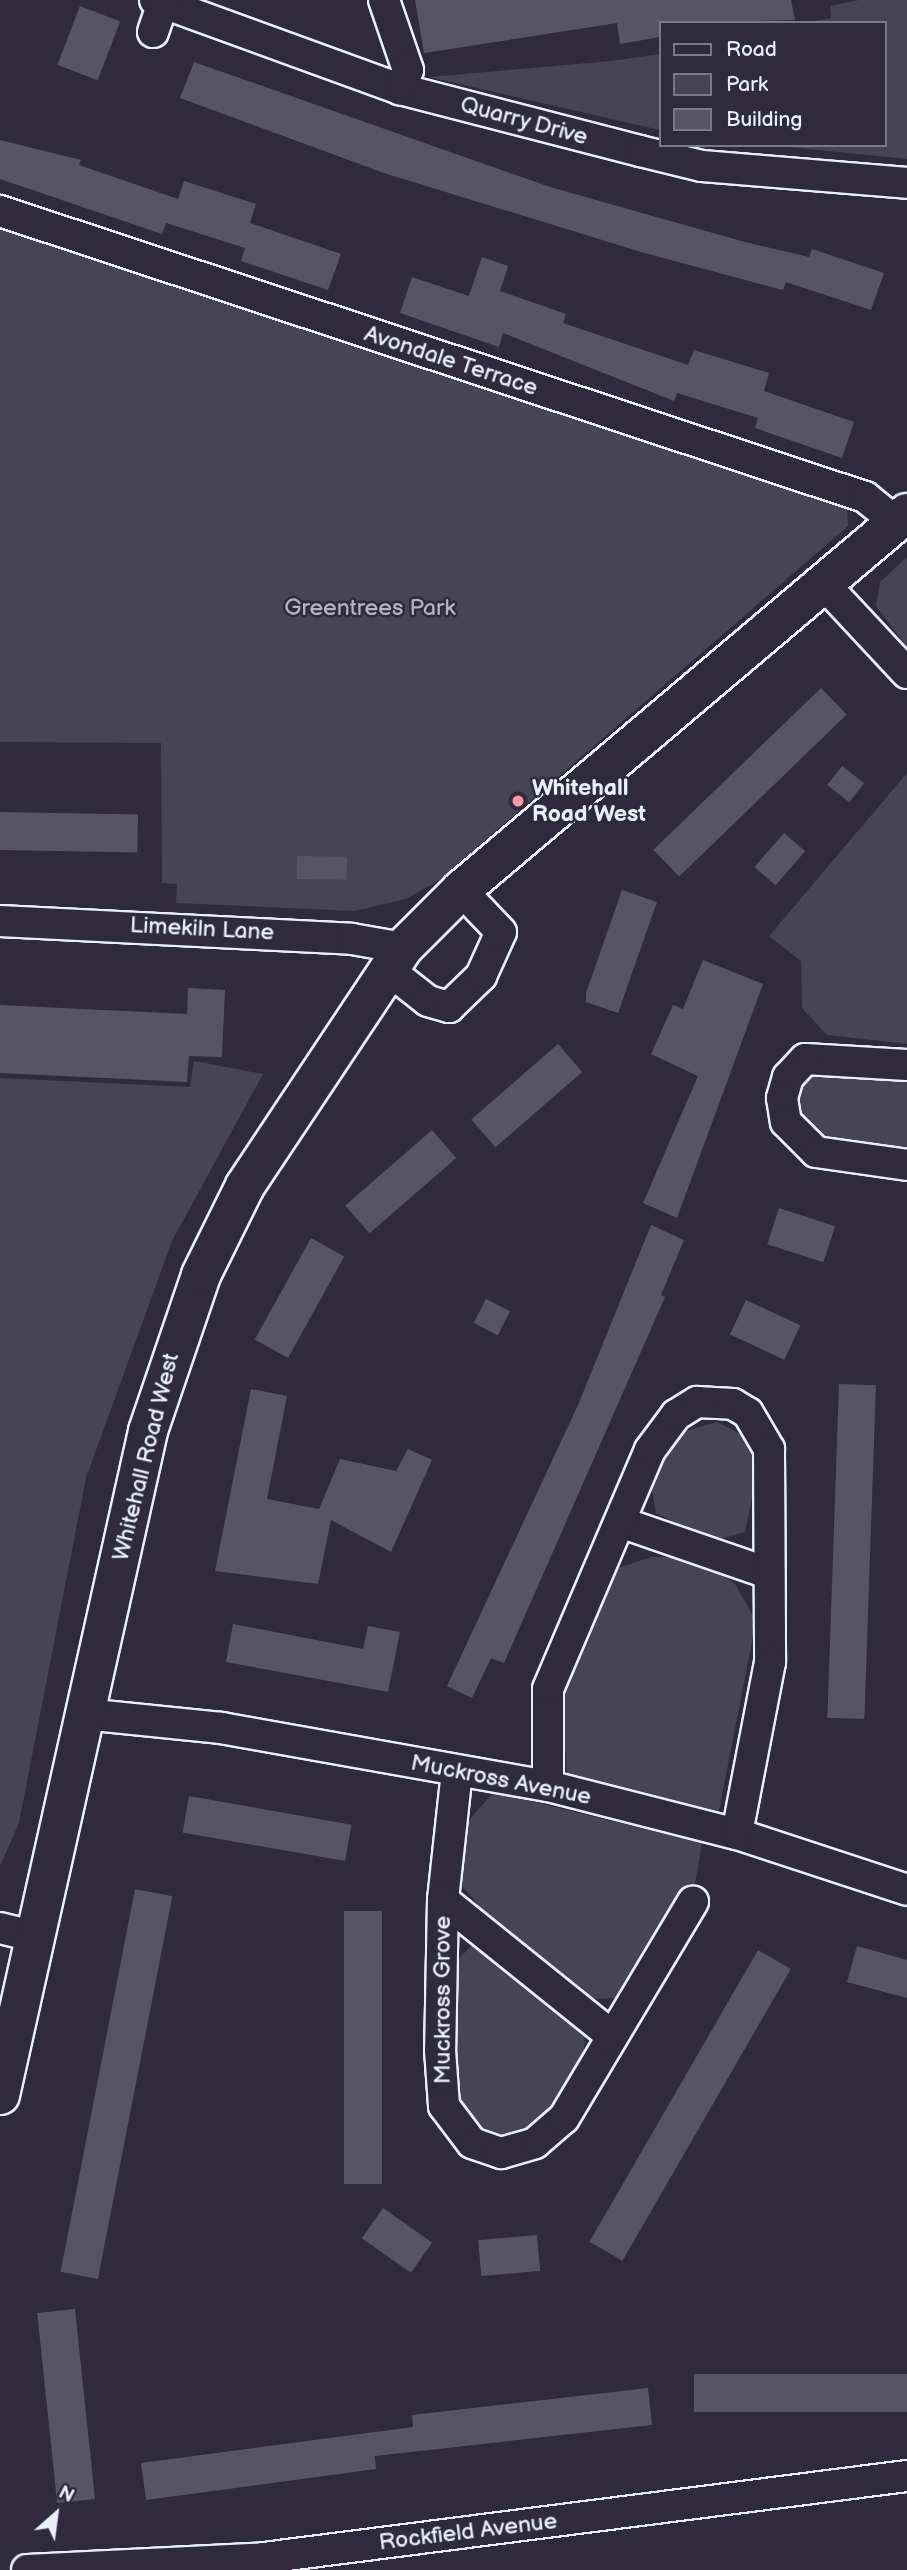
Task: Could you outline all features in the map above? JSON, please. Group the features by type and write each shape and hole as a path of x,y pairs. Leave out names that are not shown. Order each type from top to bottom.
{"street":[{"path":"384,0 408,70 400,89"},
{"path":"153,32 161,1"},
{"name":"Quarry Drive","path":"161,1 400,89 702,166 907,183"},
{"name":"Avondale Terrace","path":"0,211 865,497 902,517"},
{"name":"Whitehall Road West","path":"0,2095 16,1932 85,1714 148,1431 201,1275 245,1186 394,958 461,890 902,517"},
{"path":"823,583 907,673"},
{"path":"394,958 428,1001 449,1007 481,976 501,932 461,890"},
{"name":"Limekiln Lane","path":"0,921 352,939 394,958"},
{"path":"907,1065 804,1059 788,1077 782,1098 786,1122 816,1152 907,1165"},
{"path":"548,1786 548,1689 650,1450 676,1415 698,1402 733,1404 748,1413 769,1449 765,1572 770,1662 737,1834"},
{"path":"620,1522 765,1572"},
{"name":"Muckross Avenue","path":"85,1714 220,1728 548,1786 737,1834 907,1890"},
{"name":"Muckross Grove","path":"457,1771 443,1900 444,2106 472,2143 501,2153 535,2143 564,2118 693,1902"},
{"name":"Muckross Grove","path":"443,1900 612,2036"},
{"name":"Rockfield Avenue","path":"27,2570 256,2558 907,2476"}],"green space":[{"path":"859,0 907,0 907,159 790,147 886,147 886,21 814,21 831,18 830,6"},
{"path":"659,54 659,130 429,77"},
{"name":"Greentrees Park","path":"0,224 826,496 847,508 848,526 438,881 406,899 354,911 176,903 177,884 162,883 161,743 0,742"},
{"path":"907,557 907,647 876,606 880,582"},
{"path":"907,773 907,1044 827,1035 802,1008 801,961 769,936"},
{"path":"194,1061 263,1074 172,1241 86,1478 19,1823 0,1866 0,1078 190,1087"},
{"path":"811,1072 907,1076 907,1154 822,1141 793,1109 796,1086"},
{"path":"717,1422 748,1438 758,1467 745,1532 713,1541 656,1513 651,1482 678,1433"},
{"path":"651,1557 677,1557 713,1569 735,1584 756,1621 719,1811 567,1778 561,1684 615,1569"},
{"path":"494,1792 702,1843 694,1889 669,1909 618,1998 588,1999 494,1923 463,1887 457,1861 467,1822"},
{"path":"471,1946 481,1947 578,2022 585,2036 583,2064 562,2097 540,2125 503,2141 467,2122 453,2090 454,1964"}],"building":[{"path":"415,0 791,0 795,20 659,21 659,37 620,44 617,23 424,53"},
{"path":"80,6 120,21 98,80 57,65"},
{"path":"194,62 550,187 745,242 809,257 812,249 884,273 871,310 786,282 783,290 641,252 384,173 180,98"},
{"path":"0,140 81,160 79,165 178,199 184,181 256,204 250,223 341,254 328,290 241,261 245,248 166,223 162,234 0,179"},
{"path":"482,257 508,266 500,291 566,314 563,323 688,365 694,350 769,373 764,391 854,422 842,458 755,428 758,418 677,393 674,401 503,333 499,347 400,313 412,277 469,296"},
{"path":"821,688 847,715 679,876 653,850"},
{"path":"842,766 864,783 849,802 827,785"},
{"path":"0,812 138,814 137,852 0,850"},
{"path":"784,833 805,851 776,885 754,867"},
{"path":"297,856 347,857 347,880 297,879"},
{"path":"622,890 657,902 618,1013 586,1002 586,993"},
{"path":"703,960 763,984 677,1218 643,1203 698,1076 651,1054 673,1005 683,1009"},
{"path":"188,988 225,990 222,1057 189,1056 187,1082 0,1073 0,1005 187,1014"},
{"path":"558,1044 582,1072 495,1147 471,1119"},
{"path":"432,1130 456,1158 369,1233 345,1205"},
{"path":"779,1208 835,1226 823,1262 767,1244"},
{"path":"651,1225 684,1240 661,1295 665,1297 504,1663 491,1658 472,1698 447,1686 578,1405"},
{"path":"311,1238 344,1256 288,1358 255,1339"},
{"path":"486,1299 510,1311 498,1335 474,1323"},
{"path":"746,1300 800,1325 784,1360 730,1334"},
{"path":"839,1384 876,1385 864,1719 827,1718"},
{"path":"251,1389 287,1396 267,1499 319,1509 340,1459 396,1471 408,1449 432,1460 391,1552 331,1520 318,1584 215,1571"},
{"path":"233,1624 363,1649 368,1626 400,1632 388,1692 226,1662"},
{"path":"189,1796 351,1825 345,1861 183,1832"},
{"path":"135,1889 172,1896 98,2279 61,2272"},
{"path":"344,1911 382,1911 382,2184 344,2184"},
{"path":"857,1946 907,1960 907,1998 847,1982"},
{"path":"758,1950 791,1969 622,2261 590,2242"},
{"path":"383,2208 432,2242 411,2273 362,2238"},
{"path":"537,2235 540,2271 481,2276 478,2240"},
{"path":"75,2309 95,2499 57,2503 37,2313"},
{"path":"694,2374 907,2374 907,2412 694,2412"},
{"path":"648,2388 652,2425 375,2456 376,2469 146,2500 141,2463 413,2427 412,2415"}],"place":[{"name":"Whitehall Road West","path":"518,801"}]}
